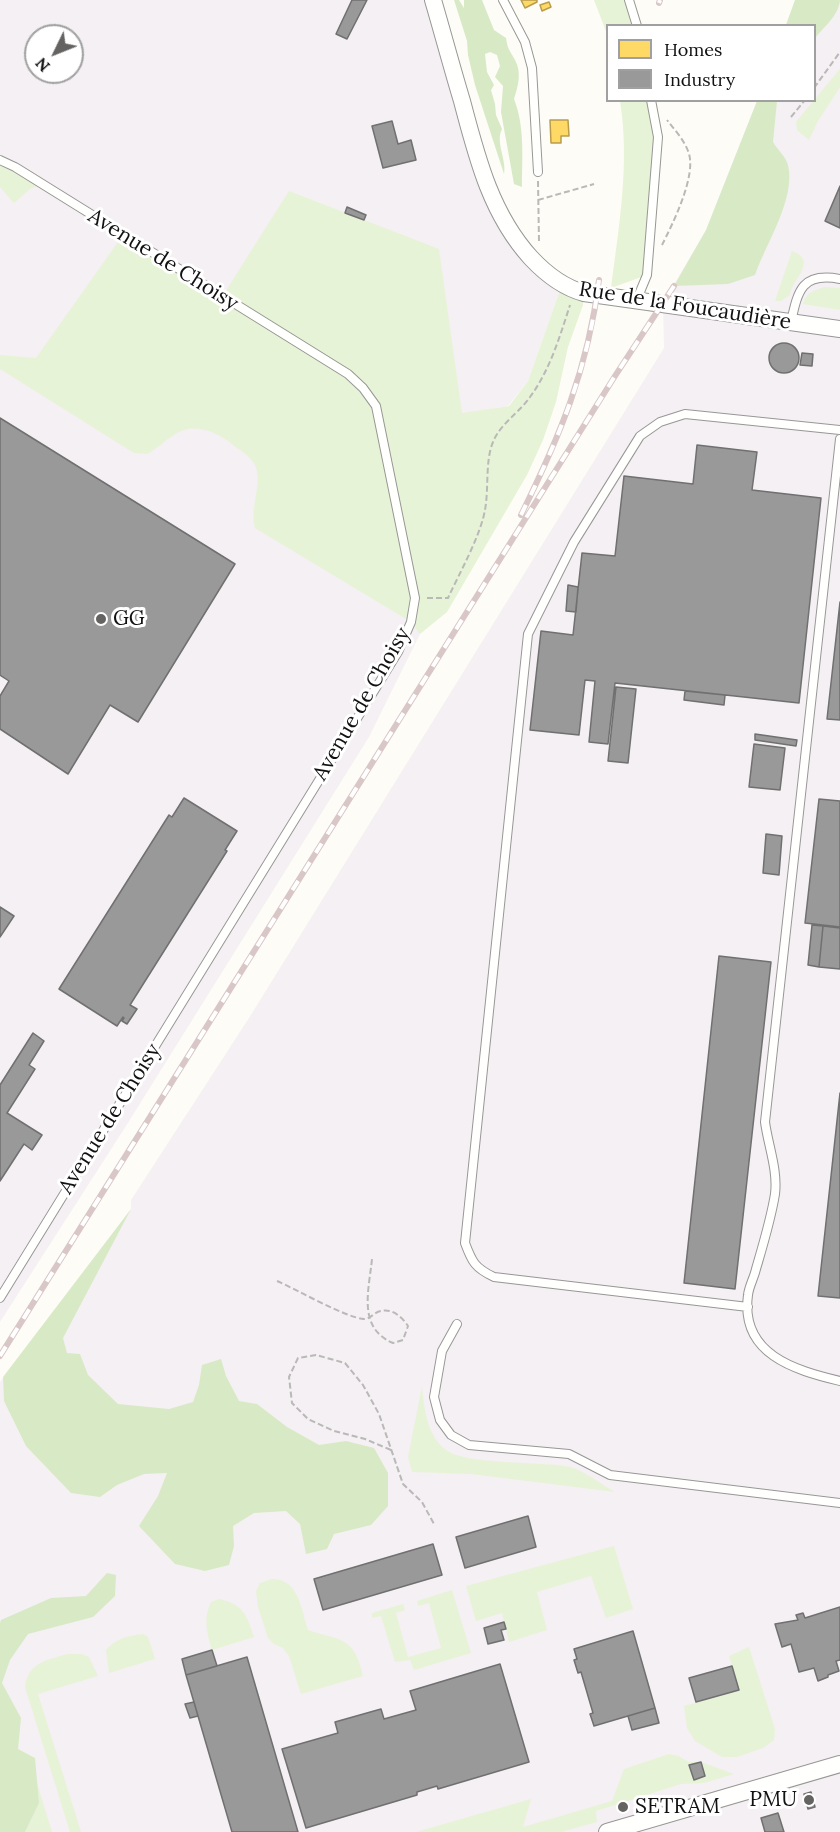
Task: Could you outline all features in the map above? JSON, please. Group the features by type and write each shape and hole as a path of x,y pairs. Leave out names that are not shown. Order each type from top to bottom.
{"street":[{"name":"Rue de la Foucaudière","path":"433,0 486,184 507,227 539,266 562,284 576,291 840,329"},
{"path":"607,1832 840,1764"}],"lane":[{"path":"503,0 525,42 532,68 538,172"},
{"path":"629,0 636,24"},
{"path":"637,299 646,275 658,137 651,102"},
{"name":"Avenue de Choisy","path":"0,160 15,167 339,368 363,388 376,406 415,598 411,622 398,651 0,1298"},
{"path":"791,322 797,294 803,286 823,276 840,278"},
{"path":"748,1307 494,1277 481,1270 472,1261 465,1243 528,634 574,542 640,436 660,422 685,414 840,430"},
{"path":"840,439 765,1122 774,1166 775,1191 748,1294 748,1321 756,1339 773,1356 803,1372 840,1381"},
{"path":"457,1324 441,1351 435,1397 440,1420 451,1436 469,1445 569,1454 610,1475 840,1503"}],"path":[{"path":"816,85 840,52"},
{"path":"791,117 803,102"},
{"path":"660,250 683,201 689,171 689,152 667,119"},
{"path":"538,172 539,266"},
{"path":"538,201 594,184"},
{"path":"415,598 448,598 483,519 489,478 489,453 493,441 498,432 519,413 542,380 576,291"},
{"path":"277,1281 365,1319 370,1318 380,1311 391,1312 402,1317 408,1326 403,1340 393,1343 383,1339 373,1329 370,1318 367,1309 372,1259"},
{"path":"391,1450 365,1439 334,1431 308,1419 292,1403 289,1377 298,1358 316,1355 345,1363 363,1385 379,1414 403,1484 422,1502 434,1524"}],"shaded area":[{"path":"0,0 433,0 498,211 562,284 528,381 508,406 461,414 420,634 369,737 126,1126 0,1322"},
{"path":"795,0 840,0 840,1832 0,1832 0,1382 131,1209 131,1200 249,1018 664,348 663,303 706,230 757,102 816,102 816,24 786,24"}],"green space":[{"path":"454,0 459,0 464,8 464,0 482,0 494,30 506,38 508,48 517,65 519,80 514,99 521,131 522,187 514,184 501,112 503,86 495,77 500,66 497,55 490,52 485,54 487,72 494,85 491,90 496,115 502,129 500,145 504,174 475,85 467,41"},
{"path":"594,0 629,0 637,24 606,24 606,31"},
{"path":"795,0 840,0 834,16 816,37 816,24 786,24"},
{"path":"840,69 840,87 818,121 809,140 797,130 796,122 813,102 816,102 816,98"},
{"path":"620,102 651,102 658,137 647,275 611,288 624,171"},
{"path":"757,102 777,102 773,142 788,165 788,192 779,221 755,275 728,284 674,286 706,230"},
{"path":"0,160 42,184 30,189 14,203 0,187"},
{"path":"289,191 439,249 462,413 509,406 528,381 562,284 584,293 583,305 568,347 556,402 543,440 527,475 447,612 420,634 411,622 255,528 254,514 258,479 256,468 247,455 223,438 207,431 191,429 174,435 147,454 134,453 0,369 0,355 36,358 123,235 222,297"},
{"path":"792,251 800,255 803,260 802,271 790,295 781,301 775,301"},
{"path":"824,287 840,288 840,310 803,304 808,295"},
{"path":"131,1209 63,1338 67,1353 80,1354 88,1375 118,1404 169,1409 193,1402 199,1385 202,1365 221,1359 226,1376 239,1401 257,1404 287,1427 319,1445 346,1441 374,1448 388,1473 388,1506 371,1525 334,1534 327,1549 306,1554 300,1524 286,1511 254,1513 233,1526 234,1546 229,1565 205,1571 175,1564 139,1526 158,1496 167,1473 144,1474 117,1485 100,1497 71,1493 26,1446 4,1401 3,1377"},
{"path":"422,1386 425,1412 431,1429 446,1450 470,1458 570,1467 587,1474 615,1492 471,1474 412,1472 408,1457"},
{"path":"614,1546 633,1609 606,1618 591,1576 537,1592 547,1630 509,1642 502,1613 476,1621 466,1586"},
{"path":"107,1573 116,1575 115,1596 93,1617 28,1634 10,1660 2,1683 21,1718 18,1749 35,1758 39,1803 25,1832 0,1832 1,1620 51,1598 86,1596"},
{"path":"272,1579 288,1584 298,1597 308,1630 338,1639 350,1647 355,1653 363,1676 301,1694 289,1656 283,1648 268,1638 258,1607 256,1591 260,1583"},
{"path":"452,1590 471,1653 414,1670 410,1660 395,1662 381,1616 372,1618 372,1613 403,1604 405,1610 396,1613 408,1657 441,1648 429,1603 418,1606 417,1601"},
{"path":"219,1599 239,1607 249,1622 254,1637 212,1650 206,1620 211,1602"},
{"path":"143,1634 148,1637 155,1659 109,1673 106,1650 123,1638"},
{"path":"749,1647 775,1729 774,1740 763,1748 737,1757 722,1757 695,1741 687,1728 684,1706 739,1690 729,1656"},
{"path":"68,1654 82,1654 89,1657 98,1676 38,1694 81,1832 70,1832 25,1687 34,1667 46,1660"},
{"path":"669,1754 734,1774 704,1783 681,1784 596,1811 597,1822 561,1832 416,1832 531,1799 523,1827 612,1801 624,1769"},
{"path":"36,1780 52,1832 25,1832 39,1803"}],"building: Homes":[{"path":"521,0 537,0 537,2 525,8"},
{"path":"549,2 551,7 542,11 540,5"},
{"path":"550,120 568,120 569,136 561,136 561,143 551,143"}],"building: Industry":[{"path":"352,0 367,0 347,39 336,34"},
{"path":"392,121 398,144 411,140 416,160 383,168 372,126"},
{"path":"840,186 840,228 825,221"},
{"path":"347,207 366,215 364,220 345,213"},
{"path":"784,343 790,344 798,352 798,364 790,372 784,373 778,372 770,364 769,358 770,352 778,344"},
{"path":"802,353 813,354 812,366 800,365"},
{"name":"GG","path":"0,418 235,564 138,722 110,705 68,774 0,729 0,696 9,681 0,675"},
{"path":"697,445 757,452 752,490 821,498 799,703 615,683 608,744 589,742 595,681 585,680 579,735 530,730 541,631 573,635 582,553 615,556 624,476 693,484"},
{"path":"568,585 578,587 576,612 566,611"},
{"path":"840,602 840,720 827,719"},
{"path":"616,687 636,689 628,763 608,761"},
{"path":"685,691 725,695 724,705 684,700"},
{"path":"755,734 797,740 796,746 755,740"},
{"path":"754,744 785,748 780,790 749,787"},
{"path":"184,798 237,831 225,850 227,851 130,1005 137,1009 127,1024 122,1021 123,1017 117,1026 59,989 169,815 172,817"},
{"path":"819,799 840,801 840,927 805,923"},
{"path":"766,834 782,836 779,875 763,873"},
{"path":"0,907 14,916 0,937"},
{"path":"812,925 823,926 819,967 808,965"},
{"path":"823,926 840,928 840,969 819,967"},
{"path":"719,956 771,962 735,1289 684,1283"},
{"path":"33,1033 44,1041 29,1065 35,1069 7,1113 42,1135 32,1150 24,1144 0,1181 0,1085"},
{"path":"840,1093 840,1298 818,1296"},
{"path":"528,1516 536,1547 465,1568 456,1537"},
{"path":"433,1544 442,1575 323,1610 314,1579"},
{"path":"840,1607 840,1660 836,1661 839,1671 818,1681 814,1668 799,1672 791,1644 782,1647 775,1624 798,1620 796,1615 803,1613 805,1618"},
{"path":"504,1622 506,1629 501,1630 504,1640 488,1644 484,1628"},
{"path":"633,1631 655,1708 594,1726 590,1714 593,1713 581,1672 578,1673 574,1660 577,1659 574,1649"},
{"path":"212,1650 217,1666 186,1675 182,1659"},
{"path":"247,1657 298,1832 232,1832 186,1675"},
{"path":"500,1664 529,1762 438,1789 437,1786 417,1792 417,1795 306,1828 282,1749 338,1733 335,1722 381,1709 384,1719 416,1710 410,1691"},
{"path":"732,1666 739,1690 696,1702 689,1678"},
{"path":"194,1702 198,1716 190,1718 185,1704"},
{"path":"655,1708 659,1723 632,1730 628,1716"},
{"path":"701,1762 705,1776 694,1780 689,1765"},
{"name":"PMU","path":"811,1792 815,1807 808,1809 804,1794"},
{"path":"778,1813 784,1832 765,1832 761,1818"}],"railway":[{"path":"521,515 560,429 580,373 588,343 599,280"},
{"path":"0,1356 615,376 674,286"}],"place":[{"name":"GG","path":"101,619"},
{"name":"PMU","path":"809,1800"},
{"name":"SETRAM","path":"623,1807"}]}
